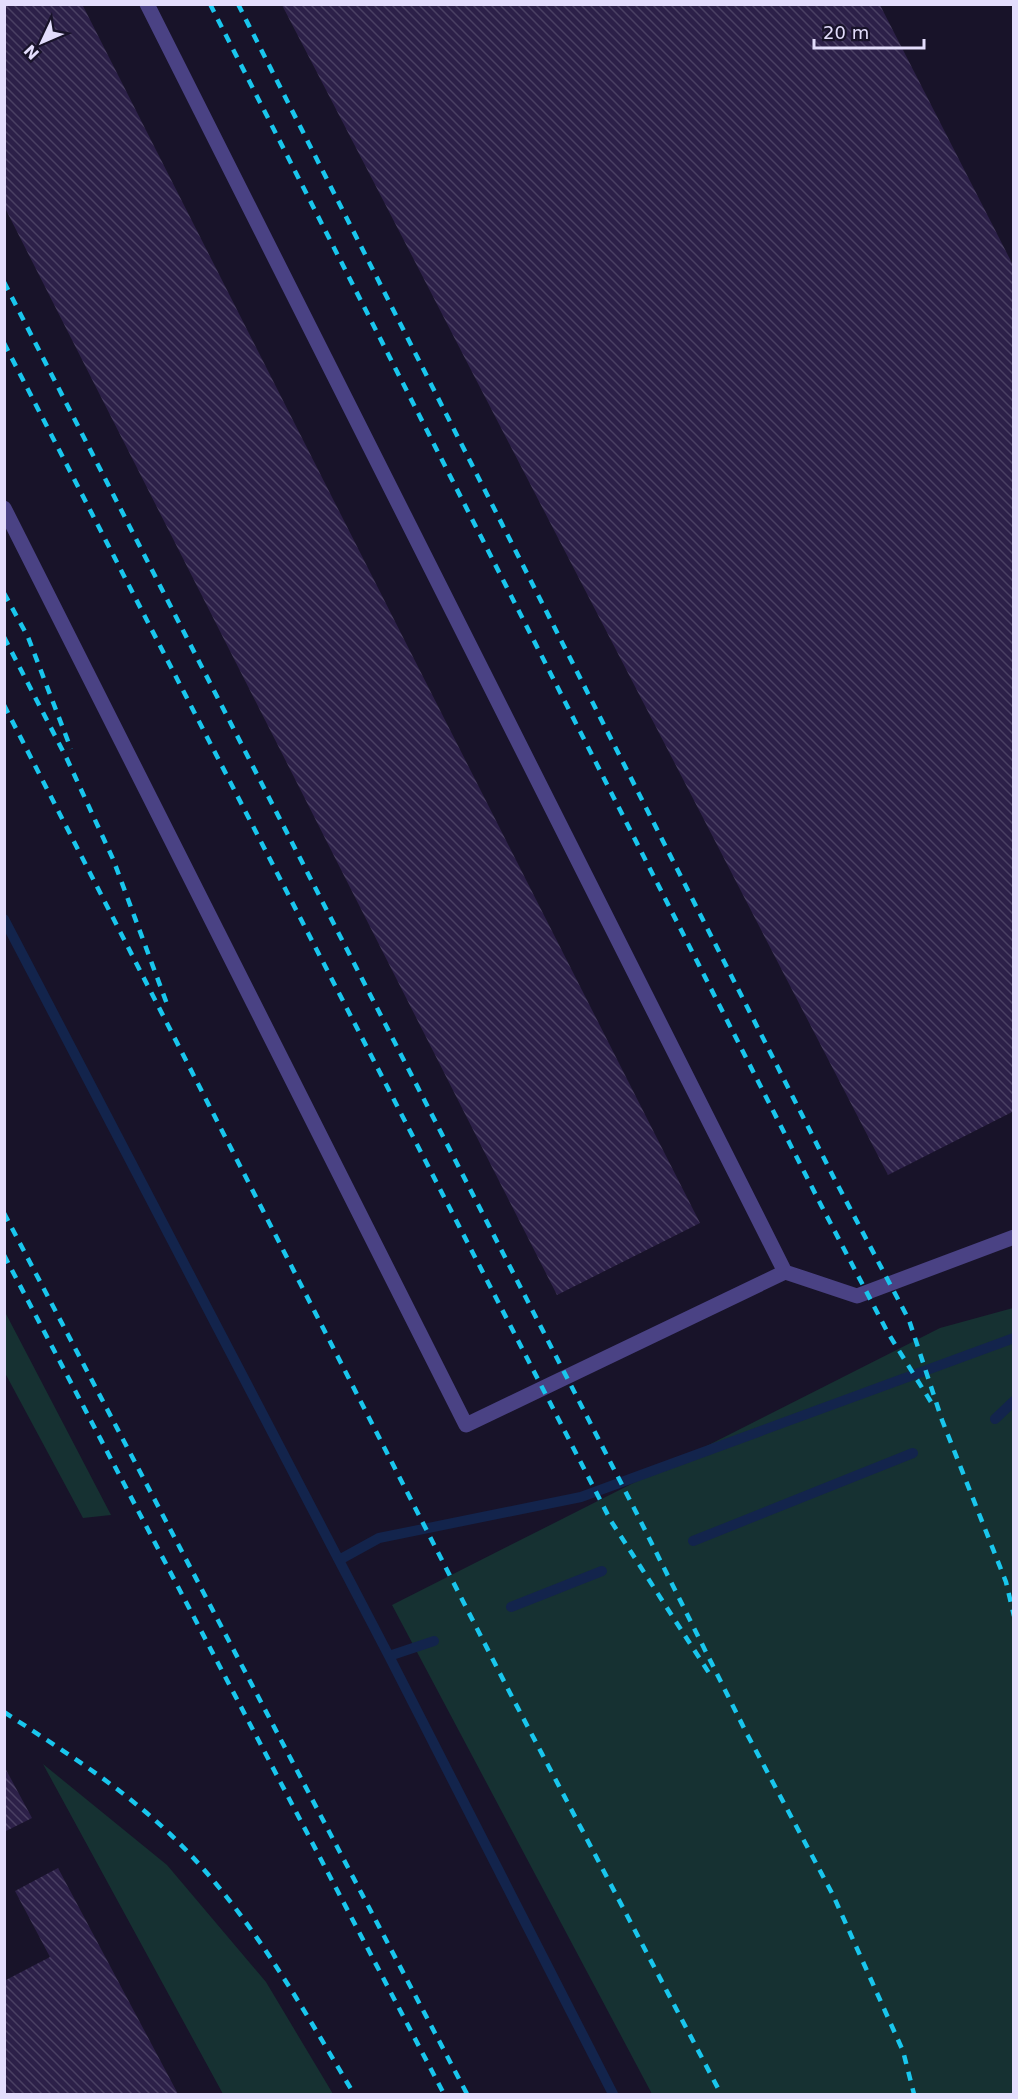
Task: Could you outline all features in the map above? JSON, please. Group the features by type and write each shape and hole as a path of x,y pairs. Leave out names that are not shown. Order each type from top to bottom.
{"lane":[{"path":"147,4 785,1272"},
{"path":"4,507 466,1425 785,1272 856,1296 1014,1237"}],"green space":[{"path":"1013,1308 1013,2094 652,2094 392,1605 940,1328"},
{"path":"4,1312 111,1515 83,1518 5,1373"},
{"path":"43,1764 167,1865 266,1982 333,2094 223,2094"}],"building":[{"path":"4,4 82,4 700,1223 557,1295 4,206"},
{"path":"282,5 880,5 1014,267 1014,1111 888,1175"},
{"path":"4,1766 32,1818 4,1832"},
{"path":"58,1868 178,2094 4,2094 4,1981 50,1957 15,1891"}],"waterway":[{"path":"4,919 389,1656 613,2094"},
{"path":"339,1560 379,1538 581,1497 1014,1338"},
{"path":"995,1419 1014,1401"},
{"path":"693,1541 913,1453"},
{"path":"511,1607 602,1571"},
{"path":"389,1656 434,1641"}],"railway":[{"path":"210,4 821,1205 888,1333 931,1402"},
{"path":"238,4 834,1178 909,1320 942,1420 1006,1582 1014,1616"},
{"path":"4,282 636,1512 747,1734 833,1895 903,2051 914,2094"},
{"path":"4,343 611,1521 709,1673"},
{"path":"4,593 28,637 71,749"},
{"path":"4,637 67,759 113,859 167,1004"},
{"path":"4,705 510,1693 721,2094"},
{"path":"4,1213 467,2094"},
{"path":"4,1255 444,2094"},
{"path":"4,1712 90,1769 131,1800 170,1834 198,1863 224,1893 271,1958 354,2094"}]}
